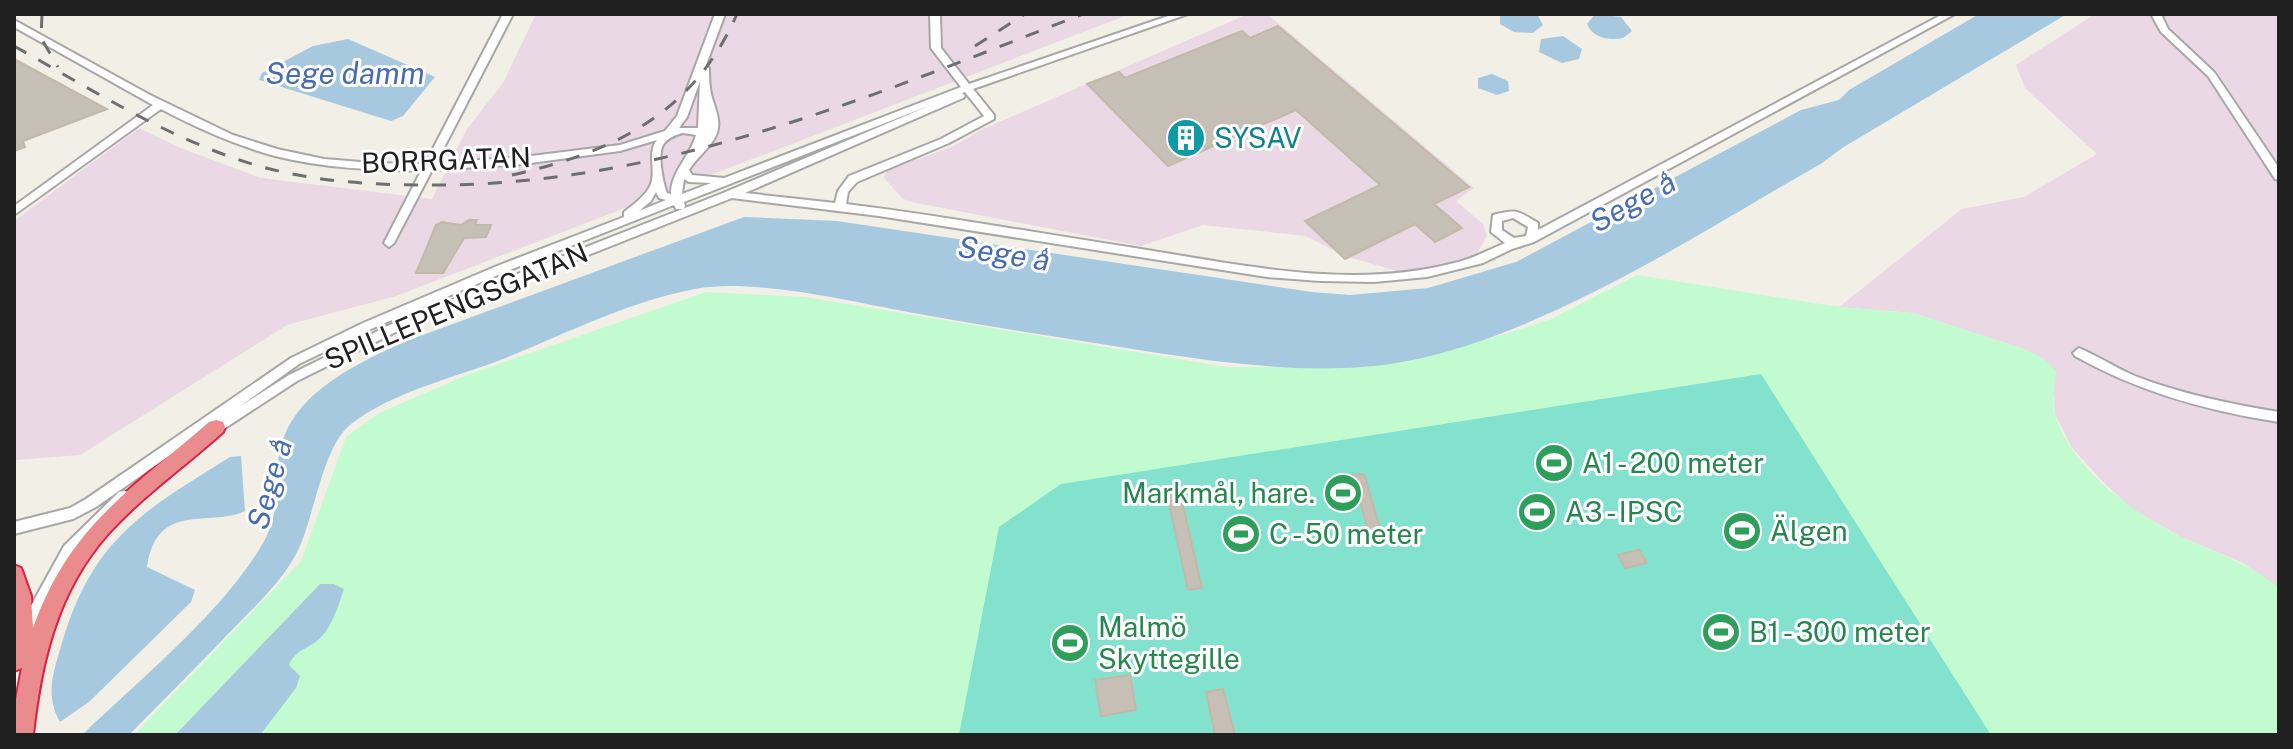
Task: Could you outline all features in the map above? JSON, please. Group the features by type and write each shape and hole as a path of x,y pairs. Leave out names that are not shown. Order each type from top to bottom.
{"highway":[{"path":"21,735 34,652 48,612 69,571 90,540 216,427"},
{"path":"14,574 23,611 23,635 14,669"},
{"path":"14,701 21,735"}],"street":[{"path":"19,14 27,31"},
{"path":"389,243 508,14"},
{"path":"680,207 663,195 657,182 657,147 682,117 720,14"},
{"path":"840,207 843,191 853,179 945,141 990,117 936,48 935,14"},
{"name":"SPILLEPENGSGATAN","path":"23,635 54,572 85,531 153,472 216,427 338,353 680,207 731,179 944,96 1183,14"},
{"path":"727,196 743,194 840,207 1267,273 1376,278 1430,271 1480,260 1569,220 1950,14"},
{"path":"2156,14 2164,30 2211,74 2279,176"},
{"name":"BORRGATAN","path":"14,23 161,104 231,138 291,154 342,163 429,166 620,148 645,144 685,128 701,133"},
{"path":"680,207 683,169 701,133 706,93 704,60"},
{"name":"SPILLEPENGSGATAN","path":"14,528 73,513 295,361 442,293 609,227 727,196 949,103 969,89"},
{"path":"691,155 708,141 715,126 706,93"},
{"path":"14,211 161,104"},
{"name":"BORRGATAN","path":"620,148 638,150 655,159"},
{"path":"683,169 689,178 699,181 731,179"},
{"path":"609,227 637,209 657,182"},
{"path":"1490,254 1496,232 1494,222 1502,215 1514,214 1528,220 1569,220"},
{"path":"1496,232 1505,239 1524,240 1535,231 1528,220"},
{"path":"2079,353 2141,385 2246,412 2279,417"}],"shaded area":[{"path":"536,14 1130,14 396,296 287,325 80,455 14,460 14,221 139,128 178,147 261,178 432,199 467,129 503,83"},
{"path":"1248,14 1267,14 1474,188 1456,201 1483,224 1487,236 1477,253 1443,266 1404,273 1345,256 1306,236 1203,225 1141,246 916,203 903,199 884,178 887,170 952,147 981,130"},
{"path":"2095,14 2279,14 2279,588 2243,563 2181,537 2132,509 2105,484 2072,448 2055,414 2054,398 2024,349 1913,313 1839,307 1962,209 2024,197 2097,154 2025,88 2016,65"},
{"path":"1761,374 1991,735 959,735 999,527 1061,484"}],"green space":[{"path":"1637,275 1839,307 1913,313 2024,349 2046,360 2056,372 2054,410 2064,435 2075,454 2106,487 2143,515 2181,537 2244,565 2279,588 2279,735 134,735 301,561 346,437 379,413 467,375 706,292 805,297 1226,367 1367,367 1499,336 1551,319"}],"water":[{"path":"1500,14 1537,14 1543,25 1533,33 1514,32 1500,24"},
{"path":"1595,14 1621,17 1632,31 1618,39 1597,35 1587,24"},
{"name":"Sege å","path":"1979,14 2067,14 1842,148 1822,163 1600,289 1540,318 1479,341 1420,358 1336,368 1234,363 939,318 802,292 745,286 695,289 622,310 503,359 405,394 351,424 341,434 326,464 299,548 269,592 129,735 82,735 197,627 255,556 272,522 283,441 305,403 341,375 401,343 744,217 837,221 1312,292 1350,295 1428,288 1516,262 1801,110 1839,100 1849,90"},
{"path":"1563,36 1582,49 1579,59 1562,63 1539,52 1541,39"},
{"name":"Sege damm","path":"348,39 435,77 403,116 391,121 259,80 262,73 313,46"},
{"path":"1492,74 1508,81 1509,91 1497,95 1478,88 1478,78"},
{"path":"241,456 245,511 231,516 173,524 161,532 153,546 147,567 195,590 191,602 89,702 60,722 52,694 55,666 73,610 104,554 145,513 170,495 230,457"},
{"path":"320,584 334,584 344,589 335,614 322,636 292,659 289,665 300,676 296,688 260,735 175,735"}],"building":[{"name":"SYSAV","path":"1278,26 1469,187 1434,204 1462,228 1435,242 1415,224 1345,259 1305,221 1380,185 1296,110 1168,166 1087,84 1119,72 1125,78 1242,31 1250,38"},
{"path":"14,59 107,109 23,141 25,147 14,151"},
{"path":"477,220 475,225 491,225 486,237 464,238 443,273 416,273 436,225 442,222 461,225"},
{"path":"1364,474 1383,538 1371,539 1352,475"},
{"path":"1180,493 1202,588 1188,590 1167,495"},
{"path":"1639,550 1647,563 1625,568 1618,555"},
{"path":"1130,675 1136,710 1101,716 1095,680"},
{"path":"1223,689 1235,735 1215,735 1206,692"}],"railway":[{"path":"42,14 41,38 58,67"},
{"path":"512,175 584,154 646,123 673,103 698,78 719,49 737,14"},
{"path":"975,46 1025,14"},
{"path":"14,46 160,127 252,164 338,181 426,185 512,182 597,171 680,154 843,105 1083,14"}],"place":[{"name":"SYSAV","path":"1186,138"},
{"name":"A1 - 200 meter","path":"1554,463"},
{"name":"Markmål, hare.","path":"1343,493"},
{"name":"A3 - IPSC","path":"1537,512"},
{"name":"Älgen","path":"1742,531"},
{"name":"C - 50 meter","path":"1241,534"},
{"name":"B1 - 300 meter","path":"1721,632"},
{"name":"Malmö Skyttegille","path":"1070,643"}]}
